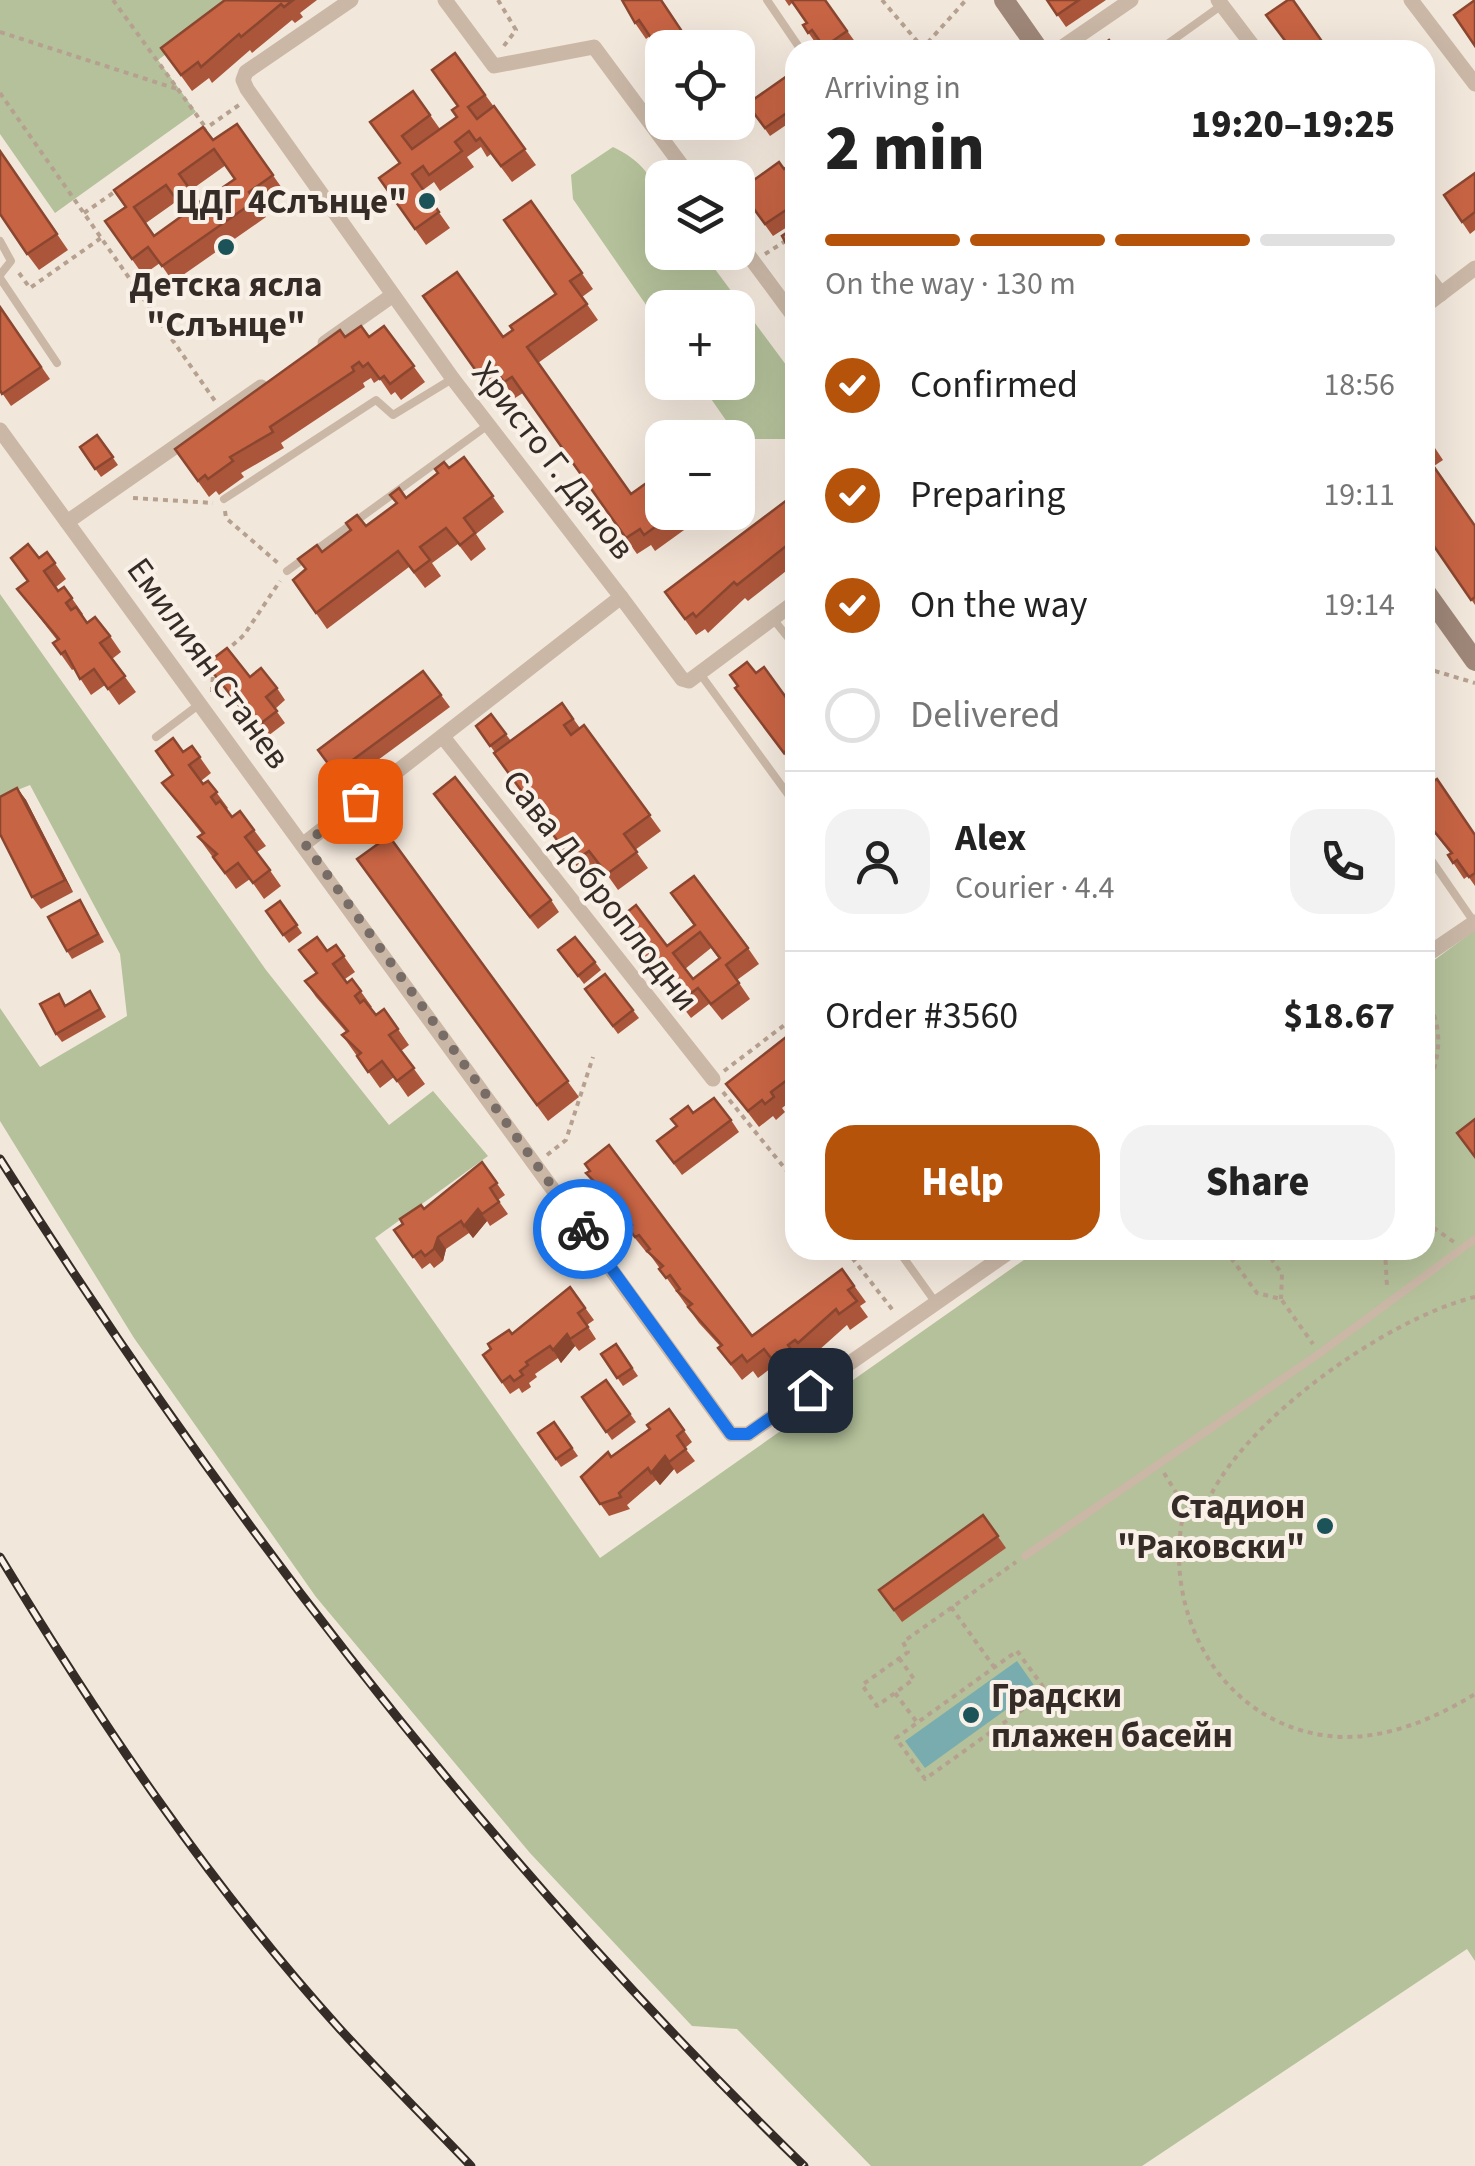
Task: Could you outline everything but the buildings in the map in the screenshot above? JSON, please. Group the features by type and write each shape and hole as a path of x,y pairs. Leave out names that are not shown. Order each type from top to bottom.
{"street":[{"name":"Христо Г. Данов","path":"305,844 622,597 453,378 243,80 246,72 351,0"},
{"path":"445,0 488,60 500,68 594,47 678,160"},
{"path":"1004,0 1032,40"},
{"path":"1073,40 1131,0"},
{"path":"1410,0 1475,84"},
{"path":"1220,2 1248,40"},
{"path":"755,265 785,305"},
{"path":"1435,298 1475,268"},
{"path":"1435,286 1441,294"},
{"path":"316,349 393,296"},
{"path":"68,522 270,381"},
{"name":"Емилиян Станев","path":"0,430 731,1434 748,1434 998,1260"},
{"path":"622,597 682,679 690,682 785,609"},
{"path":"1435,604 1475,661"},
{"name":"Сава Доброплодни","path":"443,738 713,1079"},
{"path":"1435,949 1475,922"}],"lane":[{"path":"767,0 794,40"},
{"path":"1172,40 1220,2"},
{"path":"0,240 11,261 0,277 57,363"},
{"path":"224,499 376,400 394,415 453,378"},
{"path":"287,571 488,425"},
{"path":"772,618 785,634"},
{"path":"701,674 785,790"},
{"path":"156,737 201,703"},
{"path":"1435,866 1475,922"},
{"path":"1025,1556 1320,1353 1475,1239"},
{"path":"905,1260 936,1303"}],"path":[{"path":"113,0 206,128"},
{"path":"488,60 516,30 498,0"},
{"path":"882,0 915,40"},
{"path":"929,40 966,0"},
{"path":"0,32 177,89"},
{"path":"0,93 224,414"},
{"path":"190,139 251,96"},
{"path":"84,213 130,182"},
{"path":"11,261 30,288 101,238"},
{"path":"755,261 785,241"},
{"path":"107,495 206,505 224,499 226,518 287,571 244,635 223,654"},
{"path":"211,717 213,664"},
{"path":"1435,671 1475,683"},
{"path":"1435,1016 1440,1026 1435,1071"},
{"path":"785,1025 713,1079 785,1169"},
{"path":"536,1164 566,1140 594,1058"},
{"path":"1435,1229 1464,1249"},
{"path":"854,1260 904,1325"},
{"path":"1233,1260 1256,1293 1281,1299"},
{"path":"1272,1260 1282,1274 1281,1299 1334,1372"},
{"path":"1382,1260 1391,1302"},
{"path":"1158,1464 1186,1507 1202,1512 1219,1476 1238,1453 1334,1372 1414,1320 1475,1297"},
{"path":"1186,1507 1176,1559 1190,1628 1228,1684 1277,1720 1326,1736 1392,1731 1475,1694"},
{"path":"898,1658 914,1679 877,1706 862,1685 898,1658 908,1652 902,1642 1025,1556"},
{"path":"951,1608 994,1668"},
{"path":"1017,1651 1047,1692 925,1779 896,1738 994,1668 1017,1651"},
{"path":"895,1692 917,1722"}],"green space":[{"path":"0,0 239,0 158,60 196,112 55,213 0,134"},
{"path":"613,147 629,156 645,172 645,270 716,270 730,290 645,290 645,303 573,199 571,175"},
{"path":"755,323 785,364 785,439 755,439 755,420 726,420 712,400 755,400"},
{"path":"0,594 266,970 389,1125 433,1091 488,1156 375,1238 600,1558 1024,1260 1435,1260 1435,960 1475,930 1475,1961 1467,1949 1142,2166 871,2166 737,2029 692,2026 530,1853 316,1597 134,1338 0,1121 0,1008 40,1067 127,1016 120,954 30,785 0,797"}],"water":[{"name":"Градски плажен басейн","path":"1017,1661 1036,1688 925,1768 905,1741"}],"railway":[{"path":"0,1159 179,1428 372,1686 580,1933 804,2166"},
{"path":"0,1557 117,1741 245,1917 339,2028 471,2166"}],"way so far":[{"path":"360,801 305,844 583,1229"}],"place":[{"name":"ЦДГ 4Слънце\"","path":"427,201"},
{"name":"Детска ясла \"Слънце\"","path":"226,247"},
{"name":"Стадион \"Раковски\"","path":"1325,1526"},
{"name":"Градски плажен басейн","path":"971,1715"}],"route":[{"path":"583,1229 731,1434 748,1434 810,1390"}]}
